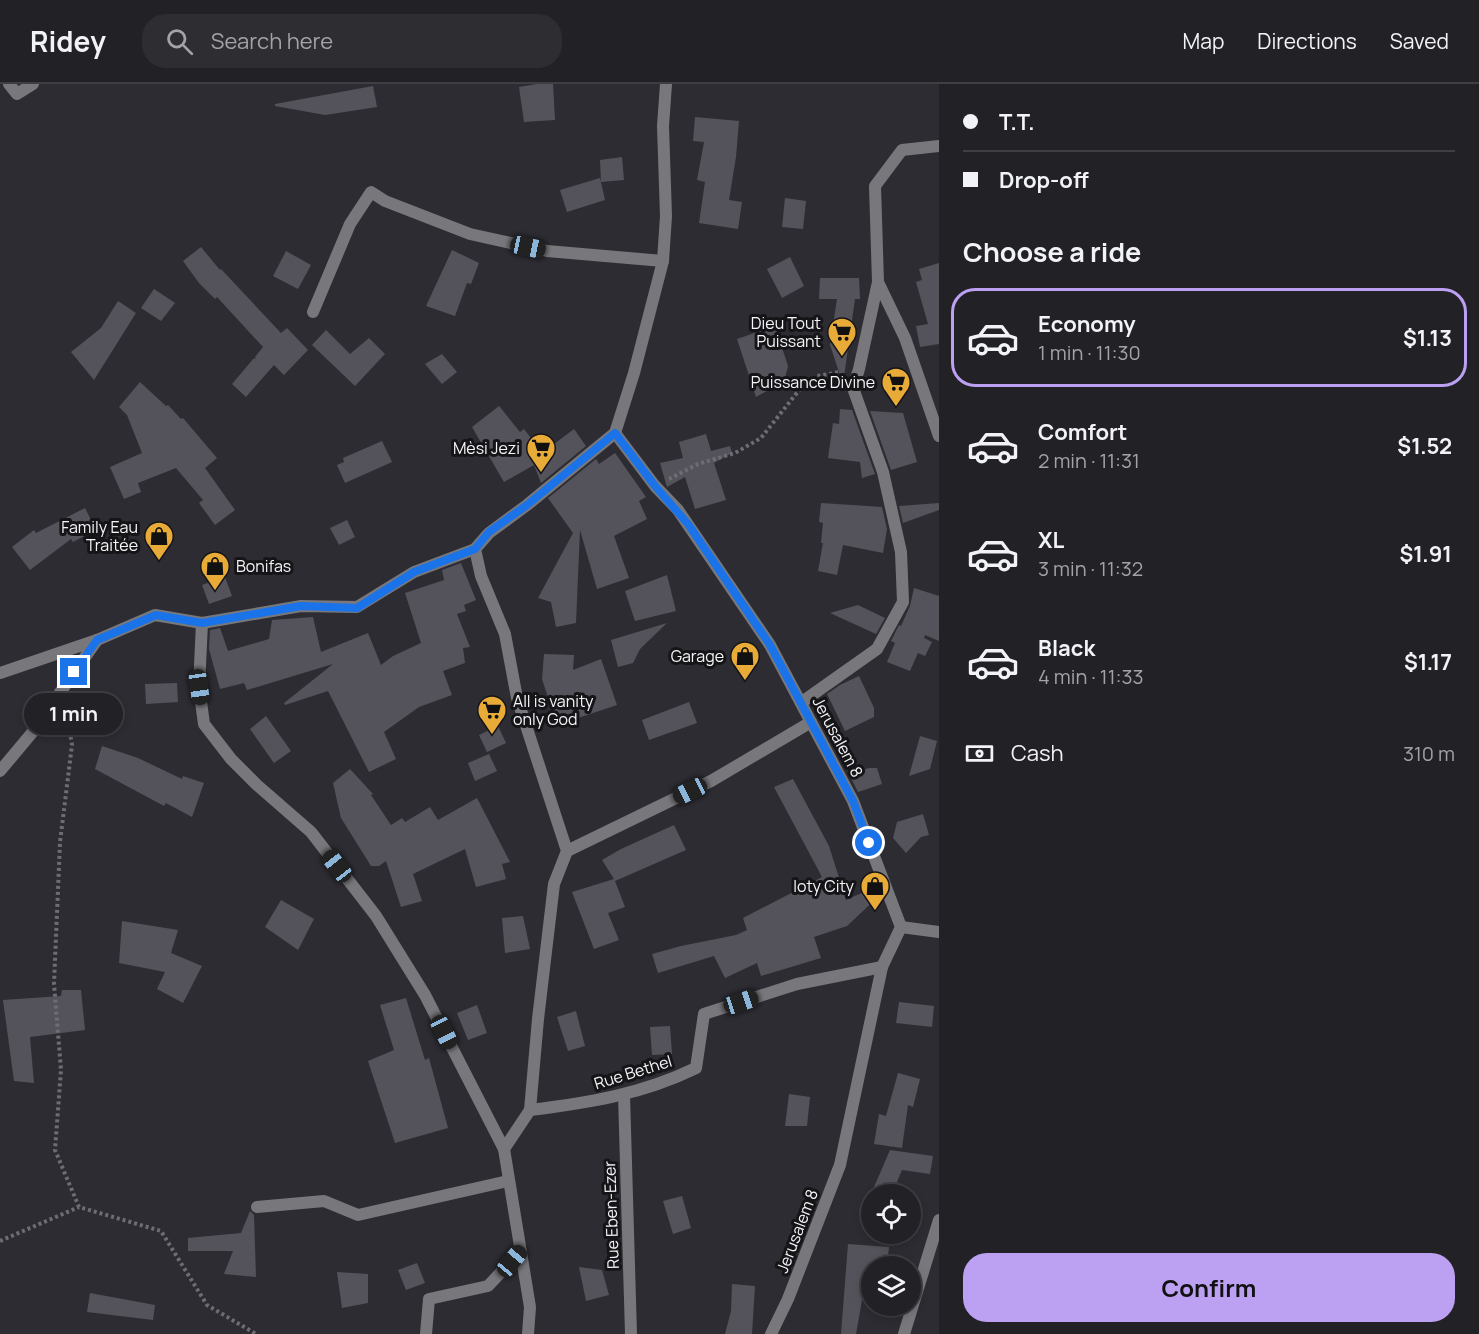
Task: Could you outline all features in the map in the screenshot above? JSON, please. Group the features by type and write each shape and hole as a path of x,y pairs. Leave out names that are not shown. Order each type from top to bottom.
{"street":[{"path":"9,84 17,94 33,84"},
{"path":"0,674 97,640 156,615 202,623 301,606 357,608 414,572 475,549 489,532 527,505 615,433 634,373 663,261 666,216 663,126 666,84"},
{"path":"802,702 877,649 903,602 901,552 883,472 852,388 859,369 878,282 875,186 903,150 939,146"},
{"path":"313,312 350,224 371,192 385,201 470,234 547,251 663,261"},
{"path":"878,282 905,338 939,436"},
{"name":"Jerusalem 8","path":"615,433 655,486 678,510 770,645 853,801 901,927 882,967 840,1166 788,1299 771,1334"},
{"path":"475,549 481,576 505,634 517,698 567,851 554,884 530,1110 504,1149"},
{"path":"202,623 199,687 204,724 231,759 311,832 376,916 425,995 504,1149 530,1307 528,1334"},
{"path":"0,771 31,734 97,640"},
{"path":"567,851 711,781 811,722"},
{"path":"901,927 939,932"},
{"name":"Rue Bethel","path":"530,1110 624,1095 669,1081 696,1068 704,1014 797,984 882,967"},
{"name":"Rue Eben-Ezer","path":"624,1095 631,1334"},
{"path":"257,1207 324,1201 358,1215 508,1181"},
{"path":"904,1334 939,1220"},
{"path":"426,1334 429,1299 488,1287 521,1251"}],"path":[{"path":"655,486 698,464 735,453 761,438 804,384 817,376 859,369"},
{"path":"63,688 72,745 60,842 55,960 54,984 61,1070 55,1150 79,1207"},
{"path":"0,1241 79,1207 161,1231 207,1305 256,1334"}],"building":[{"path":"553,84 555,120 524,122 519,87"},
{"path":"373,86 377,107 325,115 275,106 275,104"},
{"path":"695,117 739,121 729,200 742,202 738,229 699,223 705,182 697,180 704,142 693,141"},
{"path":"622,157 624,180 601,182 600,160"},
{"path":"600,178 605,200 567,212 560,190"},
{"path":"785,198 806,201 803,229 782,227"},
{"path":"201,247 281,333 287,328 308,350 284,375 274,365 246,397 232,384 254,358 256,359 255,357 263,347 217,297 215,299 199,283 183,261"},
{"path":"452,250 479,263 471,284 467,283 455,316 426,306"},
{"path":"286,251 311,265 298,289 273,276"},
{"path":"790,257 804,286 782,298 767,269"},
{"path":"939,263 939,344 920,347 916,326 928,324 916,282 922,280 919,269"},
{"path":"820,278 859,278 860,299 855,299 843,384 830,345 837,299 819,299"},
{"path":"154,289 175,303 161,321 141,308"},
{"path":"118,301 136,313 94,380 71,352 101,328"},
{"path":"775,326 788,366 783,387 776,386 756,397 737,339"},
{"path":"326,330 350,354 369,338 385,354 355,386 312,345"},
{"path":"442,354 457,372 442,384 425,364"},
{"path":"140,382 181,419 183,418 217,458 205,468 235,510 215,525 199,503 203,500 176,468 138,483 141,492 124,499 110,467 142,453 127,415 119,407"},
{"path":"499,406 520,432 524,429 542,453 574,429 586,446 541,483 534,465 504,482 472,427"},
{"path":"840,409 852,410 875,474 862,478 860,462 828,458 833,423 839,424"},
{"path":"870,411 903,413 917,462 891,470"},
{"path":"706,434 711,451 730,446 732,453 714,463 726,500 695,509 685,477 667,487 660,463 683,458 679,442"},
{"path":"382,441 392,462 345,483 337,465 344,462 343,458"},
{"path":"615,453 646,497 639,501 647,519 614,536 629,578 597,589 580,530 576,623 556,627 551,602 538,598 573,533 548,498 596,459 599,464"},
{"path":"821,503 882,507 887,529 883,553 843,545 837,575 818,571 823,543 821,543 823,523 819,522"},
{"path":"939,503 939,510 903,523 899,506"},
{"path":"85,508 96,530 73,542 71,539 30,570 12,547 34,530 36,533"},
{"path":"347,520 355,537 339,545 330,528"},
{"path":"461,563 476,600 464,605 466,611 457,614 470,647 463,648 465,663 443,671 452,695 419,707 384,732 396,759 369,772 328,691 285,705 284,703 333,664 247,690 244,683 220,689 209,649 210,630 220,628 228,651 269,639 272,620 313,617 321,652 368,633 381,665 393,656 421,643 405,593 444,580 442,570"},
{"path":"667,575 676,611 635,621 625,591"},
{"path":"225,577 232,596 209,604 202,585"},
{"path":"914,588 939,596 939,641 925,635 924,638 932,642 925,656 918,653 910,671 887,662 895,643 891,641 910,606"},
{"path":"858,605 885,618 876,634 830,613"},
{"path":"667,623 640,649 633,663 618,667 611,640"},
{"path":"544,654 574,655 573,670 601,659 617,705 557,725 542,679"},
{"path":"859,676 874,708 874,717 845,731 827,694"},
{"path":"177,683 178,702 146,704 145,684"},
{"path":"689,702 697,723 649,740 642,720"},
{"path":"266,716 291,751 274,763 250,729"},
{"path":"498,726 506,743 487,752 479,735"},
{"path":"920,736 937,741 930,769 909,776"},
{"path":"102,746 138,758 182,779 183,776 204,783 192,817 166,803 164,806 95,769"},
{"path":"489,754 497,771 475,781 468,763"},
{"path":"877,768 882,784 858,792 849,774"},
{"path":"350,769 373,794 371,795 391,825 402,818 405,822 430,807 438,820 477,798 510,862 502,864 506,879 476,887 465,849 413,874 422,901 401,907 386,861 379,866 371,866 341,818 333,783"},
{"path":"793,779 829,846 846,900 877,886 880,895 847,926 814,937 821,958 761,976 757,963 725,978 714,956 658,973 652,954 736,935 747,930 743,918 822,877 774,787"},
{"path":"923,814 929,835 921,837 906,853 893,838 897,822"},
{"path":"674,825 686,850 615,881 625,907 608,913 619,940 594,949 572,892 614,879 602,860"},
{"path":"281,900 314,919 298,950 265,927"},
{"path":"523,916 530,949 505,953 502,918"},
{"path":"122,921 178,930 171,953 202,966 183,1003 157,989 165,972 119,963"},
{"path":"62,990 81,990 85,1030 30,1037 34,1083 14,1081 3,1000 61,996"},
{"path":"406,998 425,1060 429,1058 448,1128 395,1143 368,1061 394,1050 380,1005"},
{"path":"899,1002 934,1006 932,1027 896,1023"},
{"path":"477,1005 487,1033 468,1040 457,1013"},
{"path":"576,1011 585,1046 568,1051 557,1017"},
{"path":"670,1026 672,1054 652,1055 650,1027"},
{"path":"898,1073 920,1079 913,1107 908,1105 902,1148 874,1144 879,1114 886,1116"},
{"path":"789,1094 810,1097 807,1126 785,1126"},
{"path":"890,1150 933,1156 930,1174 902,1170 896,1184 875,1184"},
{"path":"682,1196 691,1228 673,1234 663,1201"},
{"path":"250,1211 254,1215 256,1277 224,1274 233,1251 188,1251 188,1238 241,1233"},
{"path":"848,1244 889,1247 888,1256 861,1256 861,1306 856,1334 841,1334"},
{"path":"417,1263 425,1283 406,1290 398,1270"},
{"path":"579,1267 602,1270 609,1295 586,1301"},
{"path":"337,1272 368,1274 368,1303 342,1308"},
{"path":"732,1284 755,1286 752,1334 725,1334 731,1311"},
{"path":"90,1293 155,1305 153,1320 87,1312"}],"place":[{"name":"Dieu Tout Puissant","path":"842,358"},
{"name":"Puissance Divine","path":"896,408"},
{"name":"Mèsi Jezi","path":"541,474"},
{"name":"Family Eau Traitée","path":"159,562"},
{"name":"Bonifas","path":"215,592"},
{"name":"Garage","path":"745,682"},
{"name":"All is vanity only God","path":"492,736"},
{"name":"loty City","path":"875,912"}],"route":[{"path":"74,672 97,640 156,615 202,623 248,617 301,606 357,608 414,572 475,549 489,532 527,505 615,433 655,486 678,510 770,645 853,801 869,843"}]}
